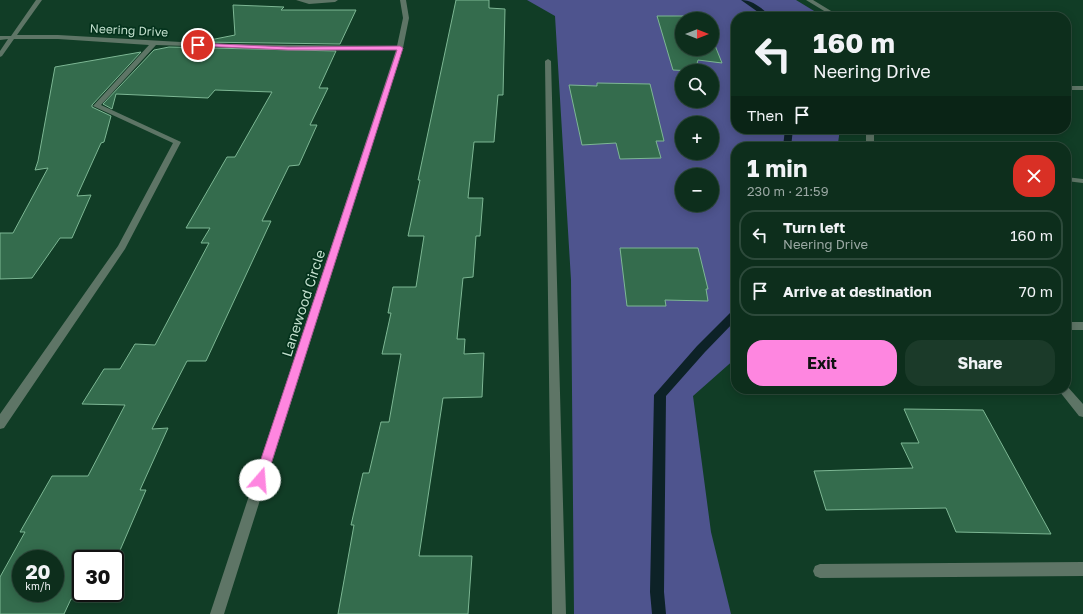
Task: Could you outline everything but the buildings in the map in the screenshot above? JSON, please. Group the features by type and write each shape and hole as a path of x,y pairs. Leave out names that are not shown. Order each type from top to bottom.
{"street":[{"path":"0,54 39,0"},
{"path":"299,0 309,2 335,0"},
{"name":"Lanewood Circle","path":"217,614 400,48 406,28 406,9 404,0"},
{"path":"809,0 829,12"},
{"name":"Neering Drive","path":"0,38 35,36 154,43 288,48 400,48"},
{"path":"0,424 122,246 177,142 97,106 154,43"},
{"path":"548,62 560,614"},
{"path":"1071,88 1083,88"},
{"path":"1071,180 1083,181"},
{"path":"1071,326 1083,326"},
{"path":"1068,394 1083,412"},
{"path":"820,571 1083,568"}],"shaded area":[{"path":"527,0 796,0 816,12 731,12 731,134 839,134 838,142 731,142 731,362 693,396 711,532 731,614 574,614 571,280 555,16"}],"waterway":[{"path":"744,0 762,12"},
{"path":"788,134 788,142"},
{"path":"659,614 657,592 660,395 701,349 731,319"}],"route":[{"path":"198,45 288,48 400,48 260,480"}]}
